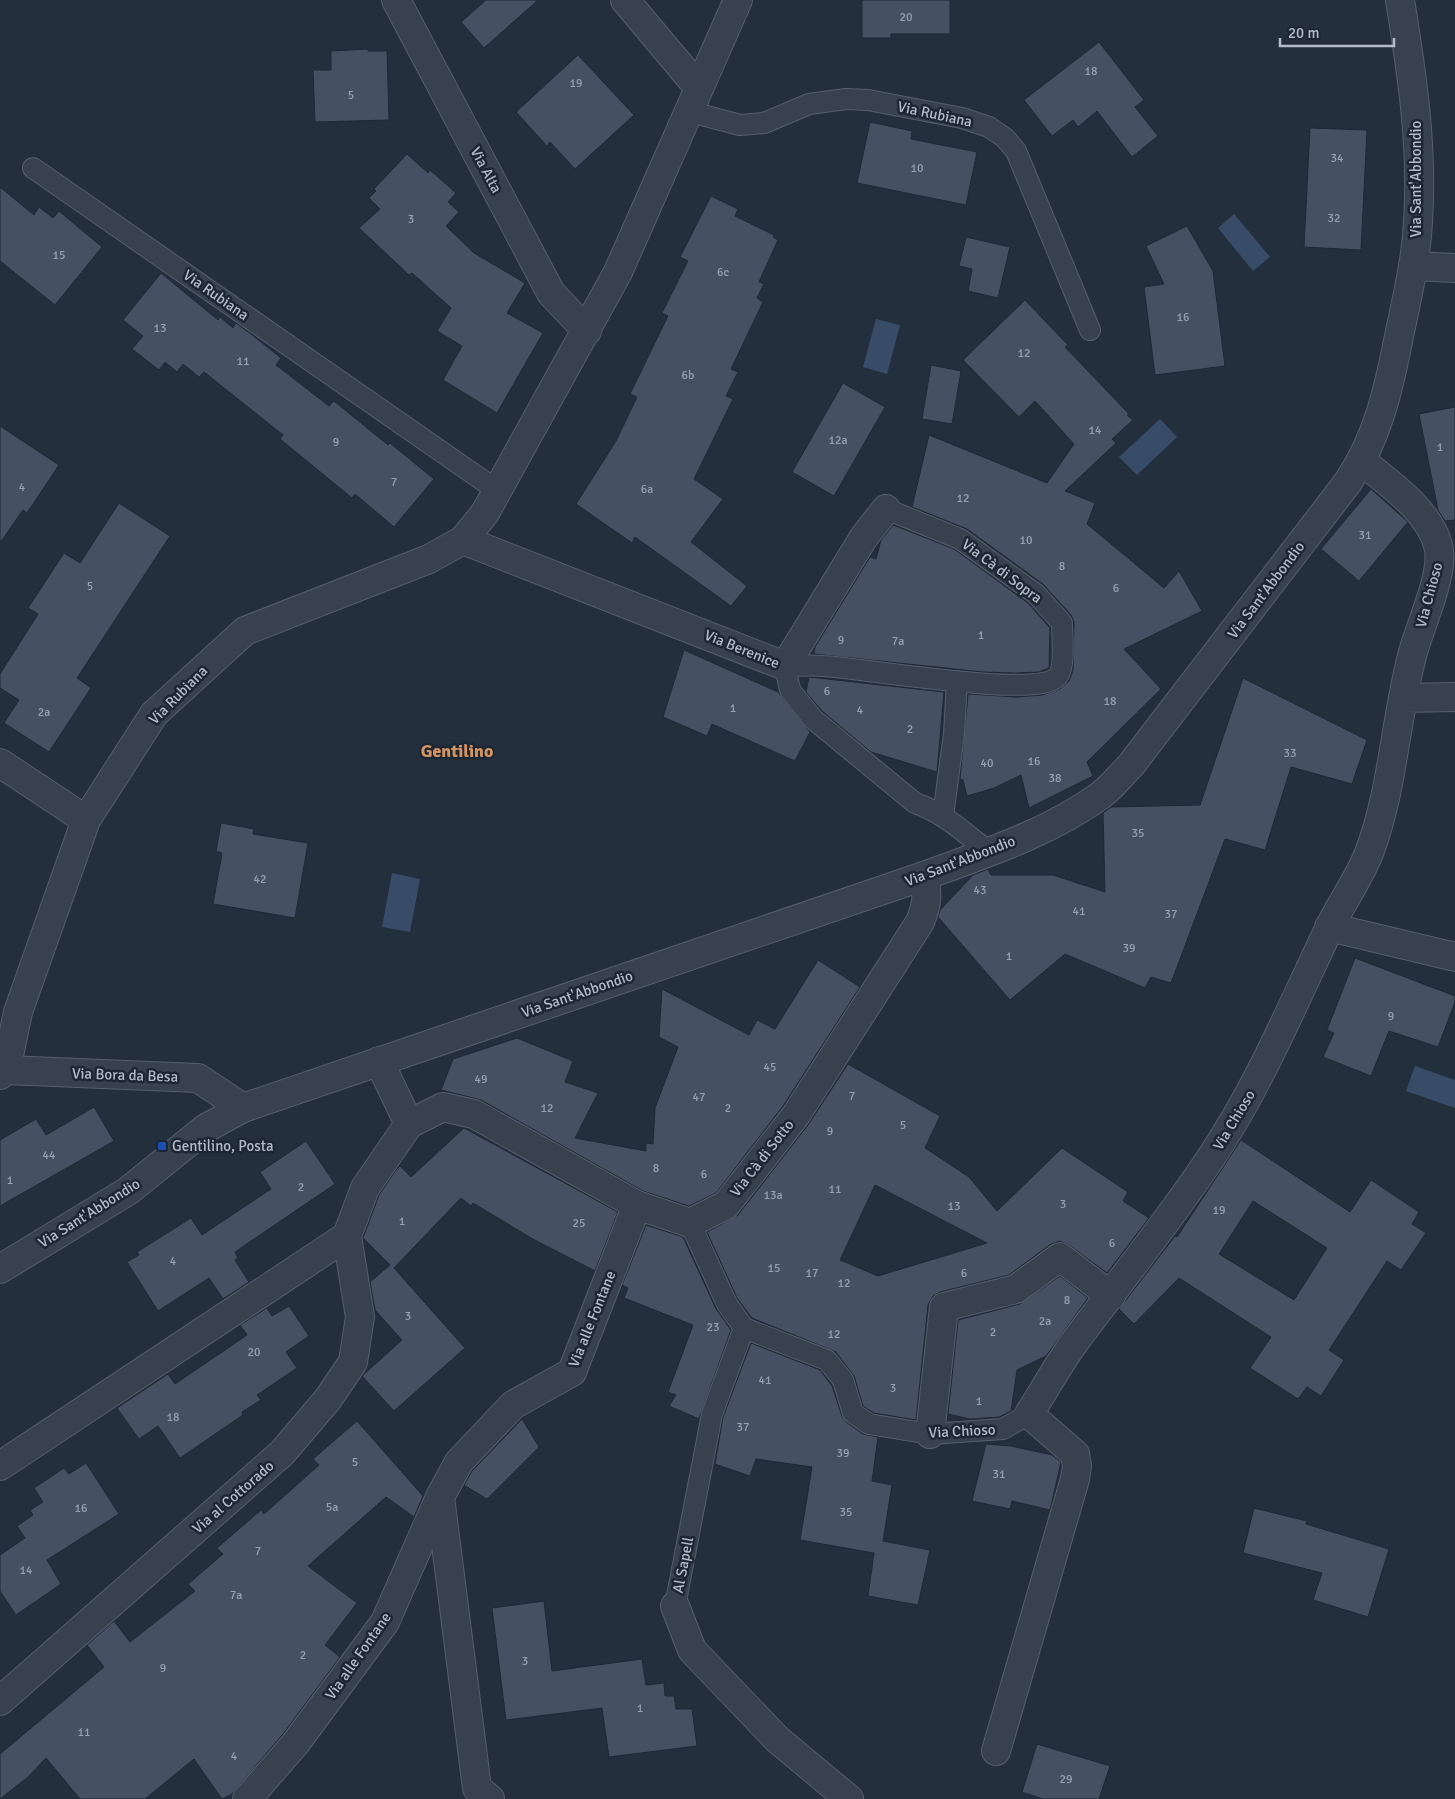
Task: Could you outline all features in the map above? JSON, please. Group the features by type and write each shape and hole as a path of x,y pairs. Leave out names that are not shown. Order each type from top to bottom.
{"street":[{"name":"Via Alta","path":"396,0 551,293 587,331"},
{"path":"624,0 693,99"},
{"name":"Via Rubiana","path":"3,1072 18,1012 86,820 154,714 245,632 429,559 463,540 485,513 618,272 738,0"},
{"name":"Via Sant'Abbondio","path":"0,1269 128,1191 206,1128 243,1108 924,876 989,852 1069,817 1103,794 1130,765 1236,630 1362,461 1374,434 1388,392 1413,266 1418,222 1419,154 1414,90 1400,0"},
{"path":"1413,266 1455,268"},
{"name":"Via Chioso","path":"1029,1414 1075,1342 1111,1296 1210,1159 1248,1098 1282,1030 1329,927 1368,856 1379,824 1412,656 1439,566 1439,547 1433,530 1421,514 1362,461"},
{"name":"Via Cà di Sopra","path":"785,666 864,537 886,509"},
{"name":"Via Berenice","path":"463,540 785,666"},
{"path":"1403,698 1455,697"},
{"path":"0,763 86,820"},
{"name":"Via Cà di Sotto","path":"690,1223 726,1205 796,1115 920,922 927,906 928,895 924,876"},
{"path":"1329,927 1455,957"},
{"path":"379,1061 410,1124 443,1107 474,1114 637,1205 690,1223"},
{"name":"Via Bora da Besa","path":"3,1072 198,1078 243,1108"},
{"name":"Via al Cottorado","path":"0,1701 282,1453 328,1399 353,1362 360,1317 347,1236 364,1188 410,1124"},
{"name":"Via alle Fontane","path":"248,1799 294,1744 385,1622 440,1496 459,1462 513,1405 572,1372 637,1205"},
{"path":"0,1466 347,1236"},
{"path":"930,1434 944,1307 1016,1289 1060,1257 1111,1296"},
{"path":"996,1751 1076,1480 1075,1454 1029,1414"},
{"path":"440,1496 477,1788 490,1799"},
{"name":"Al Sapell","path":"675,1606 692,1650 777,1739 848,1799"}],"lane":[{"name":"Via Rubiana","path":"693,99 740,125 764,123 809,104 853,99 962,118 989,127 1005,138 1016,151 1090,330"},
{"name":"Via Rubiana","path":"33,168 498,491"},
{"name":"Via Cà di Sopra","path":"785,666 822,666 984,684 1046,683 1057,678 1062,669 1062,623 1036,594 960,539 886,509"},
{"name":"Via Berenice","path":"785,666 790,690 813,719 915,803 930,808 943,816 989,852"},
{"path":"943,816 954,734 957,681"},
{"path":"690,1223 727,1304 744,1328"},
{"name":"Via Chioso","path":"744,1328 827,1360 843,1380 853,1413 869,1424 930,1434 1003,1429 1029,1414"},
{"name":"Al Sapell","path":"675,1606 712,1414 744,1328"}],"water":[{"path":"1234,214 1270,257 1253,271 1218,228"},
{"path":"876,319 900,325 887,374 863,367"},
{"path":"1160,419 1177,437 1137,475 1119,457"},
{"path":"392,873 420,879 410,932 382,927"},
{"path":"1415,1066 1455,1080 1455,1108 1406,1091"}],"building":[{"path":"486,0 538,0 484,48 461,22"},
{"path":"862,0 950,0 950,34 891,34 891,38 862,38"},
{"path":"1099,42 1144,100 1135,107 1158,136 1132,157 1097,111 1078,127 1073,120 1052,136 1024,100"},
{"path":"368,49 368,51 387,51 389,120 315,122 313,70 331,70 331,51"},
{"path":"578,55 634,115 575,169 550,142 547,146 516,112"},
{"path":"870,122 912,131 911,139 977,152 966,205 857,183"},
{"path":"1310,128 1367,130 1361,250 1304,247"},
{"path":"407,154 428,173 430,170 456,193 448,202 459,212 446,226 474,253 525,283 507,313 543,333 497,413 443,380 462,346 437,331 451,308 412,273 409,275 359,228 380,209 369,198 376,191 374,189"},
{"path":"0,187 34,215 39,207 53,218 59,211 102,247 55,305 0,261"},
{"path":"711,196 738,209 735,216 774,235 773,237 778,240 759,282 764,284 757,298 763,302 731,369 738,372 726,396 733,399 694,479 723,499 691,542 747,586 731,606 635,537 632,543 576,504 616,441 637,397 630,394 668,316 662,313 688,261 680,257"},
{"path":"1187,226 1213,271 1225,366 1155,375 1144,287 1164,284 1146,246"},
{"path":"966,237 1010,247 998,298 968,291 972,269 959,266"},
{"path":"161,273 218,320 220,317 233,328 236,323 251,334 281,358 276,365 329,406 334,401 434,479 394,527 355,494 352,498 280,439 283,435 204,372 199,377 183,364 177,372 165,362 159,370 132,349 143,336 123,320"},
{"path":"1025,300 1068,345 1065,347 1133,420 1112,439 1116,443 1065,491 1095,503 1087,524 1164,588 1179,571 1202,611 1124,649 1161,689 1087,762 1093,776 1029,808 1021,775 994,788 967,796 963,780 960,779 968,694 1016,697 1042,695 1060,689 1069,681 1073,670 1074,622 1071,615 1043,584 967,529 912,507 929,435 1047,483 1074,444 1035,401 1019,417 963,360"},
{"path":"931,365 961,371 952,424 922,419"},
{"path":"843,383 885,407 834,496 792,472"},
{"path":"1455,407 1455,520 1445,521 1438,510 1419,414"},
{"path":"0,426 59,465 27,513 23,510 0,543"},
{"path":"1371,489 1408,522 1359,581 1321,549"},
{"path":"119,503 170,536 77,678 91,688 49,752 4,723 19,700 0,688 0,674 38,614 28,608 64,553 80,563"},
{"path":"893,525 954,549 1028,603 1050,628 1049,668 1039,672 983,672 814,654 815,647 870,557 876,559 881,540"},
{"path":"684,650 778,692 810,732 795,761 712,724 707,736 663,717"},
{"path":"809,677 944,692 937,772 871,752 822,711 806,692"},
{"path":"1243,678 1367,740 1352,784 1291,767 1265,850 1225,839 1171,983 1151,977 1145,988 1065,954 1010,1000 938,917 940,910 973,875 988,869 991,875 1053,875 1105,892 1103,813 1111,807 1200,805"},
{"path":"221,823 254,829 253,834 308,843 295,918 213,904 222,853 216,851"},
{"path":"1355,958 1455,996 1455,1002 1438,1047 1389,1031 1371,1076 1323,1057 1334,1033 1327,1030"},
{"path":"818,960 860,987 783,1106 716,1193 689,1206 643,1191 481,1100 441,1090 453,1059 517,1038 573,1061 565,1082 598,1093 575,1138 646,1151 646,1143 653,1144 655,1108 678,1047 659,1037 662,989 749,1035 757,1020 775,1029"},
{"path":"848,1064 940,1116 925,1148 969,1177 997,1211 1062,1148 1128,1192 1123,1201 1149,1218 1107,1273 1069,1245 1060,1241 1051,1244 1009,1275 940,1292 933,1296 928,1305 916,1420 874,1413 863,1406 854,1376 836,1352 752,1318 737,1298 707,1232 738,1215 808,1125","holes":["875,1185 987,1243 878,1276 840,1260"]},
{"path":"94,1107 114,1141 0,1206 0,1140 36,1119 46,1135"},
{"path":"464,1128 618,1212 595,1271 531,1238 473,1203 471,1206 461,1198 394,1268 465,1348 394,1411 362,1376 402,1340 375,1310 370,1282 390,1265 363,1238 379,1195 396,1170 400,1166 411,1177"},
{"path":"1241,1140 1350,1212 1371,1180 1419,1212 1412,1224 1426,1233 1401,1270 1387,1261 1329,1350 1344,1360 1321,1396 1307,1387 1298,1399 1250,1368 1271,1337 1179,1278 1134,1324 1119,1309 1175,1236 1177,1237","holes":["1253,1201 1327,1248 1294,1300 1219,1254"]},
{"path":"306,1141 335,1184 235,1252 238,1258 235,1260 249,1282 223,1299 209,1278 158,1311 127,1262 139,1255 137,1252 191,1218 202,1235 271,1189 260,1172"},
{"path":"646,1225 683,1237 716,1309 731,1330 699,1419 669,1406 676,1395 668,1392 693,1325 624,1298 628,1288 622,1285"},
{"path":"1060,1276 1088,1298 1046,1356 1017,1370 1011,1411 999,1417 970,1419 948,1414 958,1320 1020,1304"},
{"path":"289,1306 309,1336 286,1352 297,1368 257,1395 261,1400 242,1412 243,1415 180,1458 158,1426 139,1439 117,1408 168,1374 175,1384 247,1335 240,1325 267,1308 272,1316"},
{"path":"751,1343 820,1370 832,1386 842,1416 846,1422 863,1434 878,1437 872,1481 892,1485 883,1541 930,1550 918,1605 868,1596 874,1553 800,1540 812,1467 756,1459 750,1476 715,1464 723,1417"},
{"path":"522,1419 539,1447 487,1499 464,1485 472,1471"},
{"path":"357,1421 423,1496 414,1517 386,1497 308,1566 357,1603 325,1645 340,1657 283,1734 232,1794 222,1799 194,1759 145,1799 80,1799 46,1758 28,1777 0,1799 0,1754 104,1667 87,1645 114,1621 130,1642 195,1591 188,1584 223,1554 217,1548 261,1510 264,1514 319,1465 313,1459"},
{"path":"986,1444 1011,1446 1052,1455 1061,1462 1050,1510 1012,1501 1010,1509 972,1501"},
{"path":"86,1463 119,1514 47,1560 61,1584 16,1615 0,1591 0,1555 25,1538 17,1526 33,1515 30,1510 43,1502 34,1488 64,1468 69,1474"},
{"path":"1254,1508 1307,1521 1306,1524 1389,1549 1368,1617 1313,1600 1322,1573 1243,1553"},
{"path":"544,1601 552,1671 642,1659 646,1685 664,1683 665,1696 674,1696 676,1709 692,1709 697,1746 609,1757 602,1708 506,1720 492,1608"},
{"path":"1037,1744 1110,1766 1099,1799 1043,1799 1022,1792"}],"place":[{"name":"Gentilino, Posta","path":"162,1146"}],"district":[{"name":"Gentilino","path":"457,751"}]}
